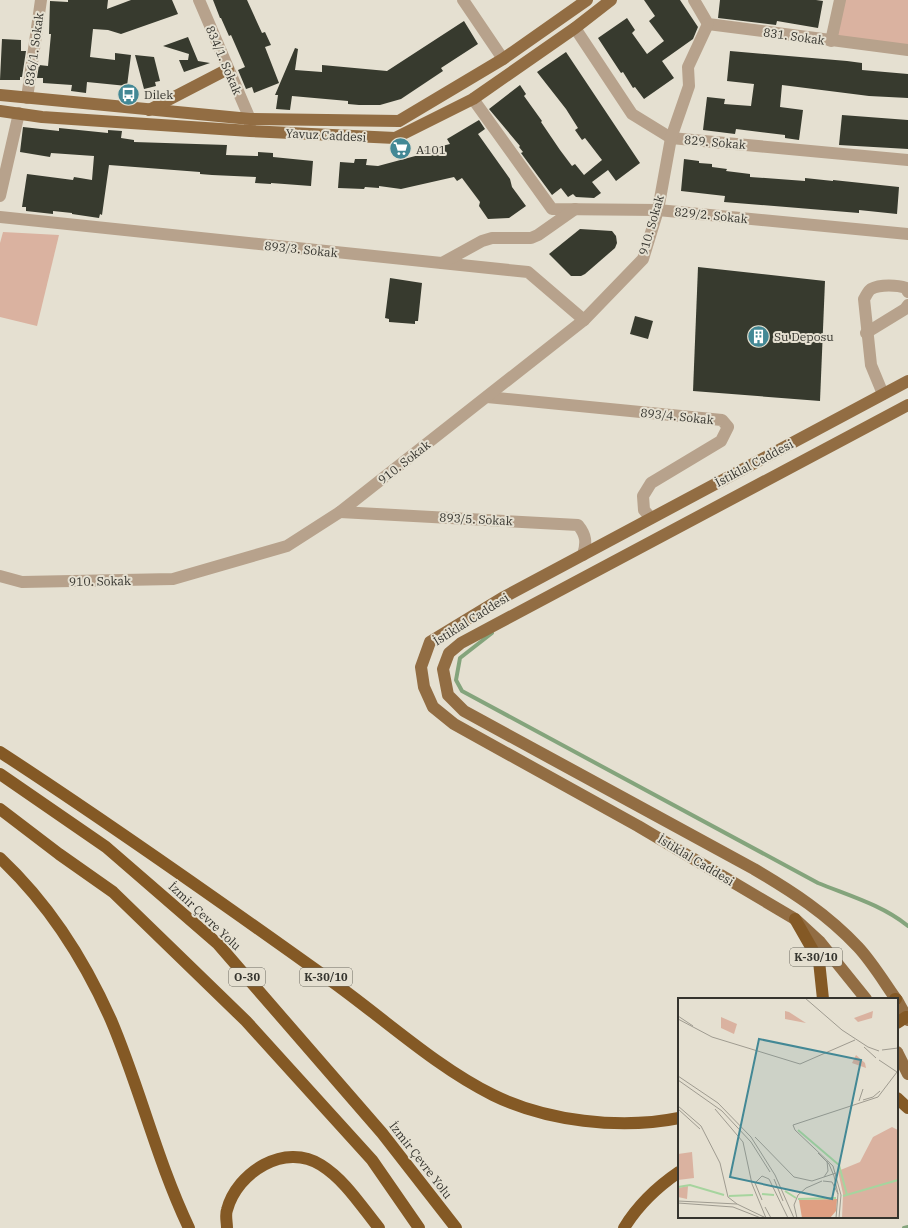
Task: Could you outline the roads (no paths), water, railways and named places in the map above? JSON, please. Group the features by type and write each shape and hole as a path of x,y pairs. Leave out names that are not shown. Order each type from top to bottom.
{"highway":[{"name":"K-30/10","path":"0,752 101,818 237,913 450,1069 493,1095 545,1115 598,1122 642,1122 678,1118"},
{"name":"İzmir Çevre Yolu","path":"0,774 106,847 218,944 382,1133 454,1225"},
{"name":"O-30","path":"0,809 59,854 113,892 246,1021 372,1160 419,1228"},
{"path":"0,858 48,908 71,944 93,983 111,1021 169,1180 189,1228"},
{"name":"K-30/10","path":"795,919 818,961 822,998"},
{"path":"898,1099 908,1108"},
{"path":"227,1228 226,1211 235,1192 250,1172 273,1160 298,1158 320,1164 338,1177 379,1228"},
{"path":"624,1228 642,1203 665,1182 678,1173"}],"main road":[{"name":"Yavuz Caddesi","path":"0,95 149,110 250,125 399,121 503,59 587,0"},
{"name":"Yavuz Caddesi","path":"0,111 42,117 250,125 395,138 473,99 575,28 611,0"},
{"path":"149,110 228,69"},
{"name":"İstiklal Caddesi","path":"865,998 820,942 795,919 638,826 454,724 433,707 424,687 421,667 430,642 504,597 908,381"},
{"name":"İstiklal Caddesi","path":"895,998 859,948 832,922 801,897 754,869 464,711 448,695 443,669 449,653 461,643 908,405"},
{"name":"İstiklal Caddesi","path":"898,1004 904,1020"},
{"path":"898,1054 908,1074"}],"street":[{"name":"836/1. Sokak","path":"27,98 41,0"},
{"name":"834/1. Sokak","path":"199,0 250,125"},
{"path":"464,0 503,59"},
{"path":"694,0 708,24"},
{"path":"831,41 840,0"},
{"name":"831. Sokak","path":"708,24 908,50"},
{"name":"910. Sokak","path":"0,576 22,582 172,579 287,546 340,512 584,320 643,258 658,210 671,138 689,86 688,66 708,24"},
{"name":"829. Sokak","path":"575,28 632,114 671,138 908,160"},
{"name":"829/2. Sokak","path":"473,99 552,209 658,210 908,234"},
{"path":"0,196 19,113"},
{"path":"442,263 482,241 492,238 531,238 538,235 575,209"},
{"name":"893/3. Sokak","path":"0,218 528,272 584,320"},
{"path":"884,394 871,365 866,333 864,300 872,289 880,287 900,286 906,288 908,292"},
{"path":"866,333 905,309 908,305"},
{"name":"893/4. Sokak","path":"487,396 722,420 728,426 721,441 651,483 644,496 644,510 652,518"},
{"name":"893/5. Sokak","path":"340,512 578,525 585,534 586,546 583,555"}],"waterway":[{"path":"492,633 460,658 456,680 462,691 818,883 877,907 908,926"},
{"path":"904,1228 908,1227"}],"place":[{"name":"Dilek","path":"129,94"},
{"name":"A101","path":"401,149"},
{"name":"Su Deposu","path":"759,336"}]}
